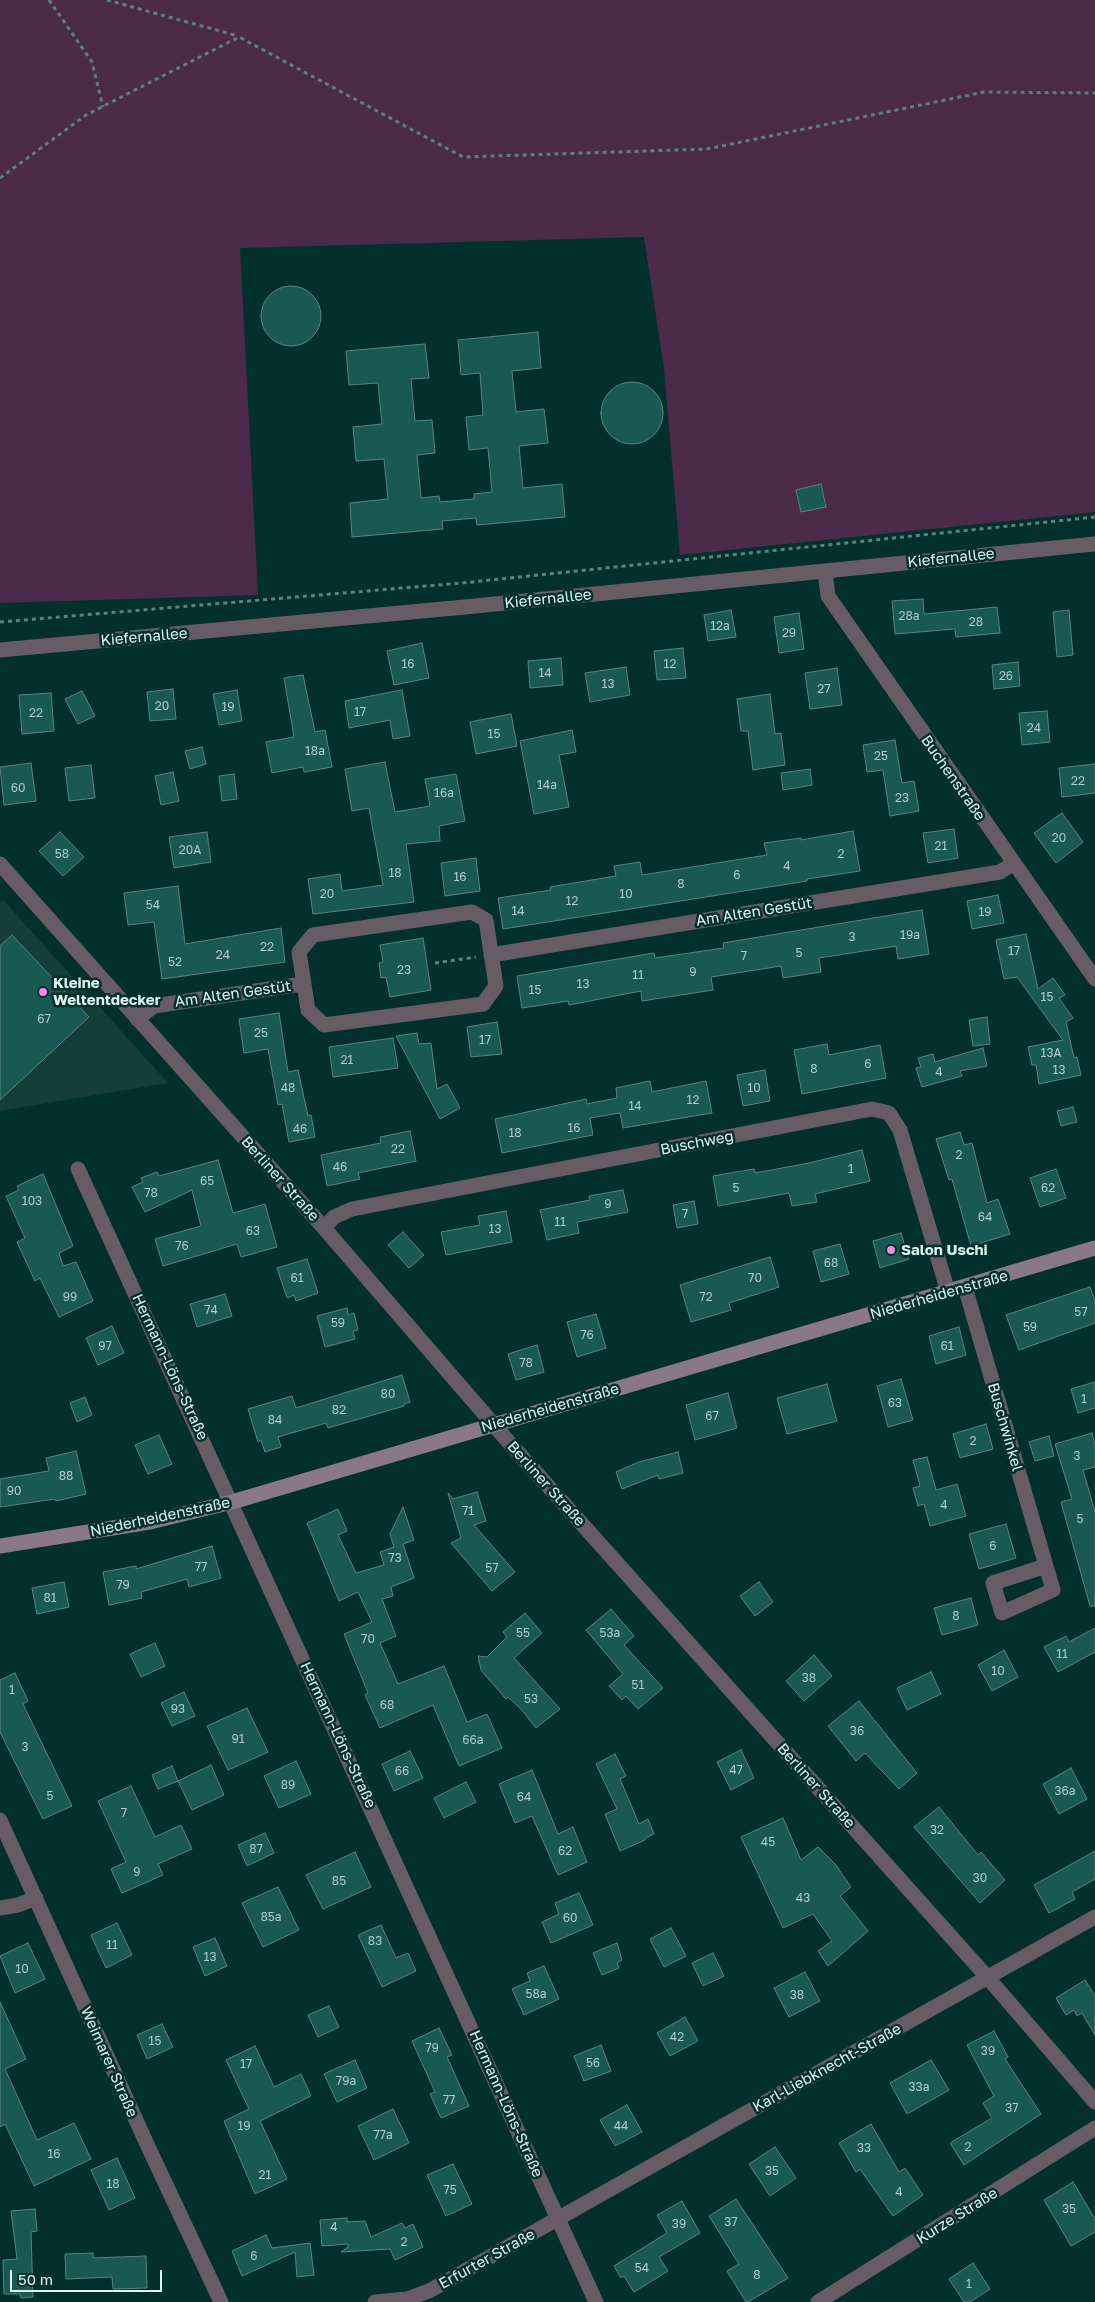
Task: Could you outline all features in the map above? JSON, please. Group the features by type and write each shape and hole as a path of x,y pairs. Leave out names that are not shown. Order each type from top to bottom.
{"street":[{"name":"Kiefernallee","path":"0,650 1095,544"},
{"name":"Buchenstraße","path":"825,571 828,596 1014,863 1090,962 1095,979"},
{"name":"Am Alten Gestüt","path":"491,955 1000,872 1014,863"},
{"name":"Berliner Straße","path":"0,864 324,1228 493,1424 988,1978 1095,2102"},
{"name":"Am Alten Gestüt","path":"472,912 486,920 496,986 483,1004 324,1025 308,1010 303,984 299,952 313,935 472,912"},
{"name":"Am Alten Gestüt","path":"137,1019 154,1006 303,984"},
{"name":"Buschweg","path":"324,1228 334,1217 352,1210 872,1109 889,1113 900,1130 948,1292"},
{"name":"Hermann-Löns-Straße","path":"78,1169 232,1502 596,2302"},
{"name":"Niederheidenstraße","path":"0,1546 150,1522 232,1502 1095,1248"},
{"name":"Buschwinkel","path":"965,1287 1046,1566"},
{"name":"Weimarer Straße","path":"0,1820 221,2302"},
{"path":"0,1908 18,1905 36,1898"},
{"name":"Karl-Liebknecht-Straße","path":"559,2219 1095,1917"},
{"name":"Kurze Straße","path":"818,2302 1095,2128"},
{"name":"Erfurter Straße","path":"382,2302 406,2299 429,2291 559,2219"}],"path":[{"path":"49,0 92,62 103,107"},
{"path":"106,0 239,36 464,157 707,149 984,92 1095,93"},
{"path":"0,178 86,115 239,36"},
{"path":"0,622 472,582 1095,517"},
{"path":"435,963 491,955"}],"shaded area":[{"path":"0,0 1095,0 1095,512 680,555 664,369 644,237 240,248 258,595 0,603"},
{"name":"Kleine Weltentdecker","path":"0,901 4,901 168,1083 0,1111"}],"building":[{"path":"285,286 297,286 313,294 319,304 321,316 319,328 313,338 297,346 285,346 269,338 261,322 261,310 269,294"},
{"path":"538,332 541,368 512,371 516,412 544,409 548,443 519,446 523,488 562,484 565,517 477,525 476,518 442,521 443,529 352,537 350,503 388,499 384,459 356,461 353,427 382,424 378,383 349,385 346,351 425,344 429,378 411,379 415,421 432,420 435,453 417,455 421,498 439,496 440,502 474,499 474,494 492,492 488,448 469,450 466,417 483,415 480,373 461,375 458,340"},
{"path":"632,382 649,387 654,391 658,396 663,413 658,430 654,435 649,439 632,444 615,439 610,435 606,430 601,413 606,396 610,391 615,387"},
{"path":"821,484 826,507 801,512 796,490"},
{"path":"923,599 924,614 997,607 1000,633 956,637 955,629 895,634 892,601"},
{"path":"731,610 736,637 708,641 704,615"},
{"path":"1069,610 1073,655 1057,657 1053,612"},
{"path":"799,613 804,649 779,653 774,617"},
{"path":"422,643 429,678 394,685 387,651"},
{"path":"683,648 686,678 657,680 654,651"},
{"path":"561,658 563,685 530,688 528,661"},
{"path":"1018,662 1020,686 994,689 992,665"},
{"path":"626,667 630,695 590,702 585,673"},
{"path":"837,668 842,705 810,709 805,673"},
{"path":"303,675 315,732 325,730 332,767 304,772 303,767 272,773 266,742 294,737 284,678"},
{"path":"173,689 176,719 150,721 147,692"},
{"path":"237,690 242,721 219,725 213,694"},
{"path":"402,690 410,736 393,739 390,720 349,728 345,701"},
{"path":"82,691 95,716 78,724 65,699"},
{"path":"51,693 54,731 22,734 19,695"},
{"path":"770,694 775,734 781,733 785,765 753,770 748,731 741,731 737,699"},
{"path":"1047,711 1050,742 1022,745 1019,713"},
{"path":"511,714 517,746 476,754 470,722"},
{"path":"572,730 576,752 559,755 569,807 534,814 520,741"},
{"path":"895,740 902,783 914,781 919,811 890,816 883,770 867,772 863,745"},
{"path":"202,747 206,764 190,769 185,751"},
{"path":"385,762 395,812 430,806 425,779 456,774 465,821 439,826 440,841 406,844 414,902 313,914 308,879 340,874 342,891 383,885 369,808 352,811 345,769"},
{"path":"31,763 36,801 4,805 0,767"},
{"path":"1095,764 1095,793 1062,797 1059,768"},
{"path":"91,765 95,798 69,801 65,768"},
{"path":"810,769 812,785 783,790 781,773"},
{"path":"173,772 179,801 161,805 155,776"},
{"path":"234,774 237,799 222,801 219,776"},
{"path":"1062,813 1083,842 1056,863 1034,833"},
{"path":"954,829 958,858 928,863 923,833"},
{"path":"853,831 860,871 503,929 498,898 551,890 550,887 616,876 614,866 640,862 642,875 767,855 764,843 801,838 801,840"},
{"path":"60,832 84,857 63,876 39,851"},
{"path":"207,832 211,862 174,868 169,837"},
{"path":"476,858 480,891 445,896 441,863"},
{"path":"178,886 185,944 281,928 285,962 162,979 154,922 128,925 124,893"},
{"path":"998,895 1004,923 972,929 967,901"},
{"path":"922,910 929,954 898,959 896,946 819,958 821,972 783,978 781,966 711,977 713,990 642,1001 641,991 569,1005 568,1001 522,1008 517,976 654,953 655,958 724,948 723,943"},
{"path":"1026,934 1038,989 1053,978 1065,995 1059,998 1073,1018 1066,1022 1074,1058 1077,1057 1081,1075 1039,1084 1036,1065 1032,1065 1028,1047 1063,1040 1017,977 1004,979 996,940"},
{"name":"Kleine Weltentdecker","path":"12,935 89,1017 0,1100 0,946"},
{"path":"423,938 431,990 390,997 386,977 381,978 379,963 383,962 380,945"},
{"path":"279,1013 288,1072 298,1070 308,1116 311,1115 315,1137 289,1142 282,1104 278,1105 268,1049 244,1053 239,1019"},
{"path":"987,1017 990,1044 973,1046 969,1020"},
{"path":"497,1022 502,1054 471,1057 467,1027"},
{"path":"417,1033 419,1044 431,1043 437,1089 447,1084 460,1108 440,1119 396,1036"},
{"path":"393,1038 398,1068 333,1077 329,1047"},
{"path":"827,1044 829,1055 880,1045 886,1078 802,1094 794,1050"},
{"path":"983,1048 987,1066 960,1071 962,1076 922,1087 916,1068 921,1067 918,1058 933,1054 935,1062"},
{"path":"765,1070 770,1101 743,1106 737,1075"},
{"path":"650,1081 652,1092 706,1081 712,1113 623,1128 620,1113 590,1118 593,1135 502,1153 495,1119 586,1099 587,1104 617,1098 616,1088"},
{"path":"1073,1107 1077,1122 1061,1126 1057,1111"},
{"path":"410,1131 416,1161 358,1173 360,1179 327,1186 321,1155 381,1143 380,1137"},
{"path":"960,1132 964,1145 972,1143 987,1203 998,1199 1010,1234 971,1246 952,1179 949,1180 936,1139"},
{"path":"862,1150 870,1181 815,1194 817,1202 792,1206 789,1193 718,1206 713,1176 754,1169 755,1173 809,1163"},
{"path":"218,1160 233,1213 265,1204 277,1247 241,1257 237,1244 163,1266 155,1239 201,1226 192,1190 145,1212 132,1187 143,1182 141,1178 157,1172 159,1176"},
{"path":"1056,1169 1066,1198 1040,1207 1030,1178"},
{"path":"43,1174 73,1246 59,1253 63,1266 76,1262 93,1301 59,1317 40,1278 35,1281 17,1242 25,1238 6,1196 19,1190 17,1186"},
{"path":"623,1190 628,1212 577,1222 579,1233 547,1240 540,1210 590,1200 589,1196"},
{"path":"694,1201 698,1224 677,1228 673,1205"},
{"path":"506,1211 512,1242 446,1255 441,1232 480,1225 478,1216"},
{"path":"403,1232 424,1255 409,1268 388,1245"},
{"name":"Salon Uschi","path":"901,1233 909,1259 880,1268 873,1241"},
{"path":"840,1244 849,1274 821,1282 813,1251"},
{"path":"770,1257 779,1287 729,1303 731,1310 691,1322 680,1285"},
{"path":"307,1259 318,1293 296,1301 294,1295 287,1298 277,1268"},
{"path":"1090,1287 1095,1301 1095,1323 1019,1350 1006,1315"},
{"path":"225,1294 232,1316 197,1327 190,1304"},
{"path":"347,1308 348,1315 354,1313 358,1330 353,1331 355,1339 325,1347 317,1316"},
{"path":"596,1314 606,1348 577,1357 567,1322"},
{"path":"112,1326 124,1353 98,1365 86,1338"},
{"path":"959,1327 966,1355 936,1364 929,1336"},
{"path":"537,1345 544,1372 516,1380 508,1354"},
{"path":"402,1375 410,1402 404,1404 404,1406 328,1428 326,1423 278,1437 281,1447 265,1452 261,1440 258,1442 248,1409 292,1396 296,1408"},
{"path":"901,1379 913,1420 888,1427 877,1386"},
{"path":"1095,1382 1095,1408 1078,1413 1071,1389"},
{"path":"827,1384 837,1421 787,1434 777,1398"},
{"path":"728,1393 737,1428 695,1440 686,1405"},
{"path":"85,1397 92,1415 77,1422 70,1403"},
{"path":"986,1424 993,1449 960,1458 953,1434"},
{"path":"1092,1433 1095,1445 1095,1467 1083,1470 1095,1512 1095,1606 1090,1606 1061,1502 1072,1499 1055,1444"},
{"path":"159,1435 172,1464 148,1474 135,1445"},
{"path":"1049,1436 1054,1456 1035,1461 1029,1442"},
{"path":"76,1451 86,1494 56,1501 55,1499 0,1507 0,1479 49,1471 46,1458"},
{"path":"678,1452 683,1473 659,1479 658,1475 622,1489 616,1472 639,1462"},
{"path":"927,1457 936,1490 957,1484 966,1516 930,1526 924,1504 918,1506 913,1488 920,1486 913,1460"},
{"path":"477,1492 486,1521 474,1525 515,1572 492,1591 451,1543 461,1538 448,1493 453,1499"},
{"path":"403,1507 414,1540 403,1544 414,1578 391,1587 393,1596 382,1599 396,1636 380,1643 398,1684 444,1666 467,1722 487,1714 502,1748 459,1766 433,1705 380,1728 365,1695 368,1693 344,1634 372,1622 358,1592 339,1601 307,1523 338,1509 347,1531 338,1535 356,1573 384,1565 380,1552 394,1547 390,1534"},
{"path":"1006,1524 1016,1558 979,1569 969,1534"},
{"path":"212,1546 221,1578 189,1587 187,1579 141,1592 142,1598 109,1605 103,1572 136,1566 136,1569"},
{"path":"64,1582 69,1607 37,1614 32,1588"},
{"path":"759,1582 773,1602 755,1616 740,1596"},
{"path":"971,1598 978,1625 942,1635 934,1608"},
{"path":"611,1609 634,1636 624,1645 663,1688 638,1709 626,1696 622,1700 609,1686 623,1674 586,1630"},
{"path":"525,1613 542,1633 514,1658 560,1709 536,1728 521,1709 508,1697 506,1699 481,1670 478,1656 487,1657 507,1637 503,1632"},
{"path":"1095,1628 1095,1652 1058,1672 1044,1647 1066,1636 1069,1642"},
{"path":"155,1643 165,1666 141,1677 130,1654"},
{"path":"1004,1650 1018,1677 992,1691 978,1665"},
{"path":"814,1655 832,1676 804,1701 786,1681"},
{"path":"931,1672 941,1694 907,1710 897,1688"},
{"path":"15,1673 28,1701 23,1704 72,1806 43,1819 0,1732 0,1680"},
{"path":"184,1692 195,1716 172,1726 161,1703"},
{"path":"859,1701 917,1773 899,1789 865,1753 856,1761 828,1726"},
{"path":"247,1708 268,1752 228,1770 207,1726"},
{"path":"741,1750 754,1778 731,1790 717,1762"},
{"path":"410,1751 423,1778 394,1791 382,1764"},
{"path":"615,1754 626,1776 620,1779 639,1824 648,1819 654,1834 620,1851 605,1814 617,1809 596,1764"},
{"path":"296,1761 311,1794 279,1808 264,1776"},
{"path":"211,1765 224,1795 192,1810 178,1781"},
{"path":"172,1766 178,1781 158,1789 152,1775"},
{"path":"1071,1768 1087,1799 1059,1814 1043,1784"},
{"path":"532,1770 558,1834 573,1827 587,1862 558,1875 532,1816 515,1823 499,1784"},
{"path":"466,1782 476,1802 444,1818 434,1798"},
{"path":"131,1786 155,1837 181,1825 192,1849 158,1864 163,1875 122,1893 111,1869 126,1862 98,1801"},
{"path":"939,1807 978,1855 981,1852 1005,1880 980,1903 914,1827"},
{"path":"783,1818 801,1860 818,1847 835,1864 851,1887 840,1896 868,1931 828,1966 818,1951 832,1941 813,1914 783,1928 741,1837"},
{"path":"265,1833 274,1853 247,1866 238,1845"},
{"path":"1095,1851 1095,1879 1072,1892 1075,1899 1049,1913 1034,1885"},
{"path":"355,1852 371,1887 323,1909 306,1875"},
{"path":"278,1887 299,1930 263,1947 242,1903"},
{"path":"579,1893 593,1925 551,1943 542,1922 559,1914 555,1903"},
{"path":"117,1923 132,1955 106,1968 91,1935"},
{"path":"381,1925 396,1958 408,1953 416,1971 382,1987 358,1935"},
{"path":"671,1928 686,1956 664,1967 650,1939"},
{"path":"215,1938 227,1966 205,1976 193,1947"},
{"path":"28,1943 45,1979 15,1993 0,1956"},
{"path":"617,1943 622,1960 617,1963 619,1968 602,1975 593,1953"},
{"path":"713,1953 724,1976 703,1986 692,1963"},
{"path":"544,1966 559,1999 524,2015 512,1989 530,1981 527,1973"},
{"path":"805,1972 820,2001 789,2017 774,1988"},
{"path":"1085,1980 1095,1996 1095,2035 1082,2013 1077,2016 1074,2010 1066,2015 1056,1998"},
{"path":"0,2002 26,2059 5,2069 37,2140 74,2123 91,2159 34,2186 5,2124 0,2127"},
{"path":"329,2006 339,2027 318,2037 308,2015"},
{"path":"685,2017 698,2041 670,2056 657,2033"},
{"path":"162,2024 173,2047 147,2059 137,2035"},
{"path":"439,2028 452,2055 447,2057 469,2106 441,2118 430,2094 435,2092 412,2041"},
{"path":"994,2031 1008,2057 1005,2059 1041,2114 964,2165 950,2143 992,2118 983,2103 994,2096 967,2045"},
{"path":"601,2045 611,2071 584,2081 574,2056"},
{"path":"255,2046 274,2087 301,2074 311,2096 260,2121 287,2179 255,2194 224,2121 249,2109 226,2060"},
{"path":"355,2060 367,2088 337,2102 324,2074"},
{"path":"931,2060 949,2090 907,2114 890,2083"},
{"path":"627,2105 642,2132 615,2146 600,2120"},
{"path":"393,2109 409,2143 374,2160 358,2126"},
{"path":"871,2124 899,2172 905,2168 923,2195 893,2216 860,2169 856,2172 839,2143"},
{"path":"775,2147 796,2178 770,2196 749,2164"},
{"path":"117,2158 135,2198 109,2210 91,2170"},
{"path":"453,2164 472,2204 446,2216 427,2175"},
{"path":"1073,2182 1095,2219 1095,2232 1071,2246 1044,2200"},
{"path":"736,2199 788,2278 748,2302 746,2302 727,2271 739,2264 709,2216"},
{"path":"682,2201 700,2233 659,2257 668,2271 634,2292 624,2276 621,2278 614,2266 667,2233 657,2215"},
{"path":"35,2209 37,2231 31,2232 33,2297 21,2298 20,2294 4,2294 3,2260 17,2259 11,2211"},
{"path":"347,2218 347,2222 365,2221 371,2237 402,2223 405,2228 413,2224 423,2247 395,2260 390,2249 341,2252 348,2247 348,2244 322,2246 320,2220"},
{"path":"266,2235 272,2248 310,2243 314,2275 297,2277 295,2252 242,2276 232,2251"},
{"path":"93,2253 93,2258 146,2256 147,2288 113,2289 112,2277 66,2279 65,2254"},
{"path":"973,2263 990,2289 970,2302 964,2302 949,2279"}],"place":[{"name":"Kleine Weltentdecker","path":"43,992"},
{"name":"Salon Uschi","path":"891,1250"}]}
